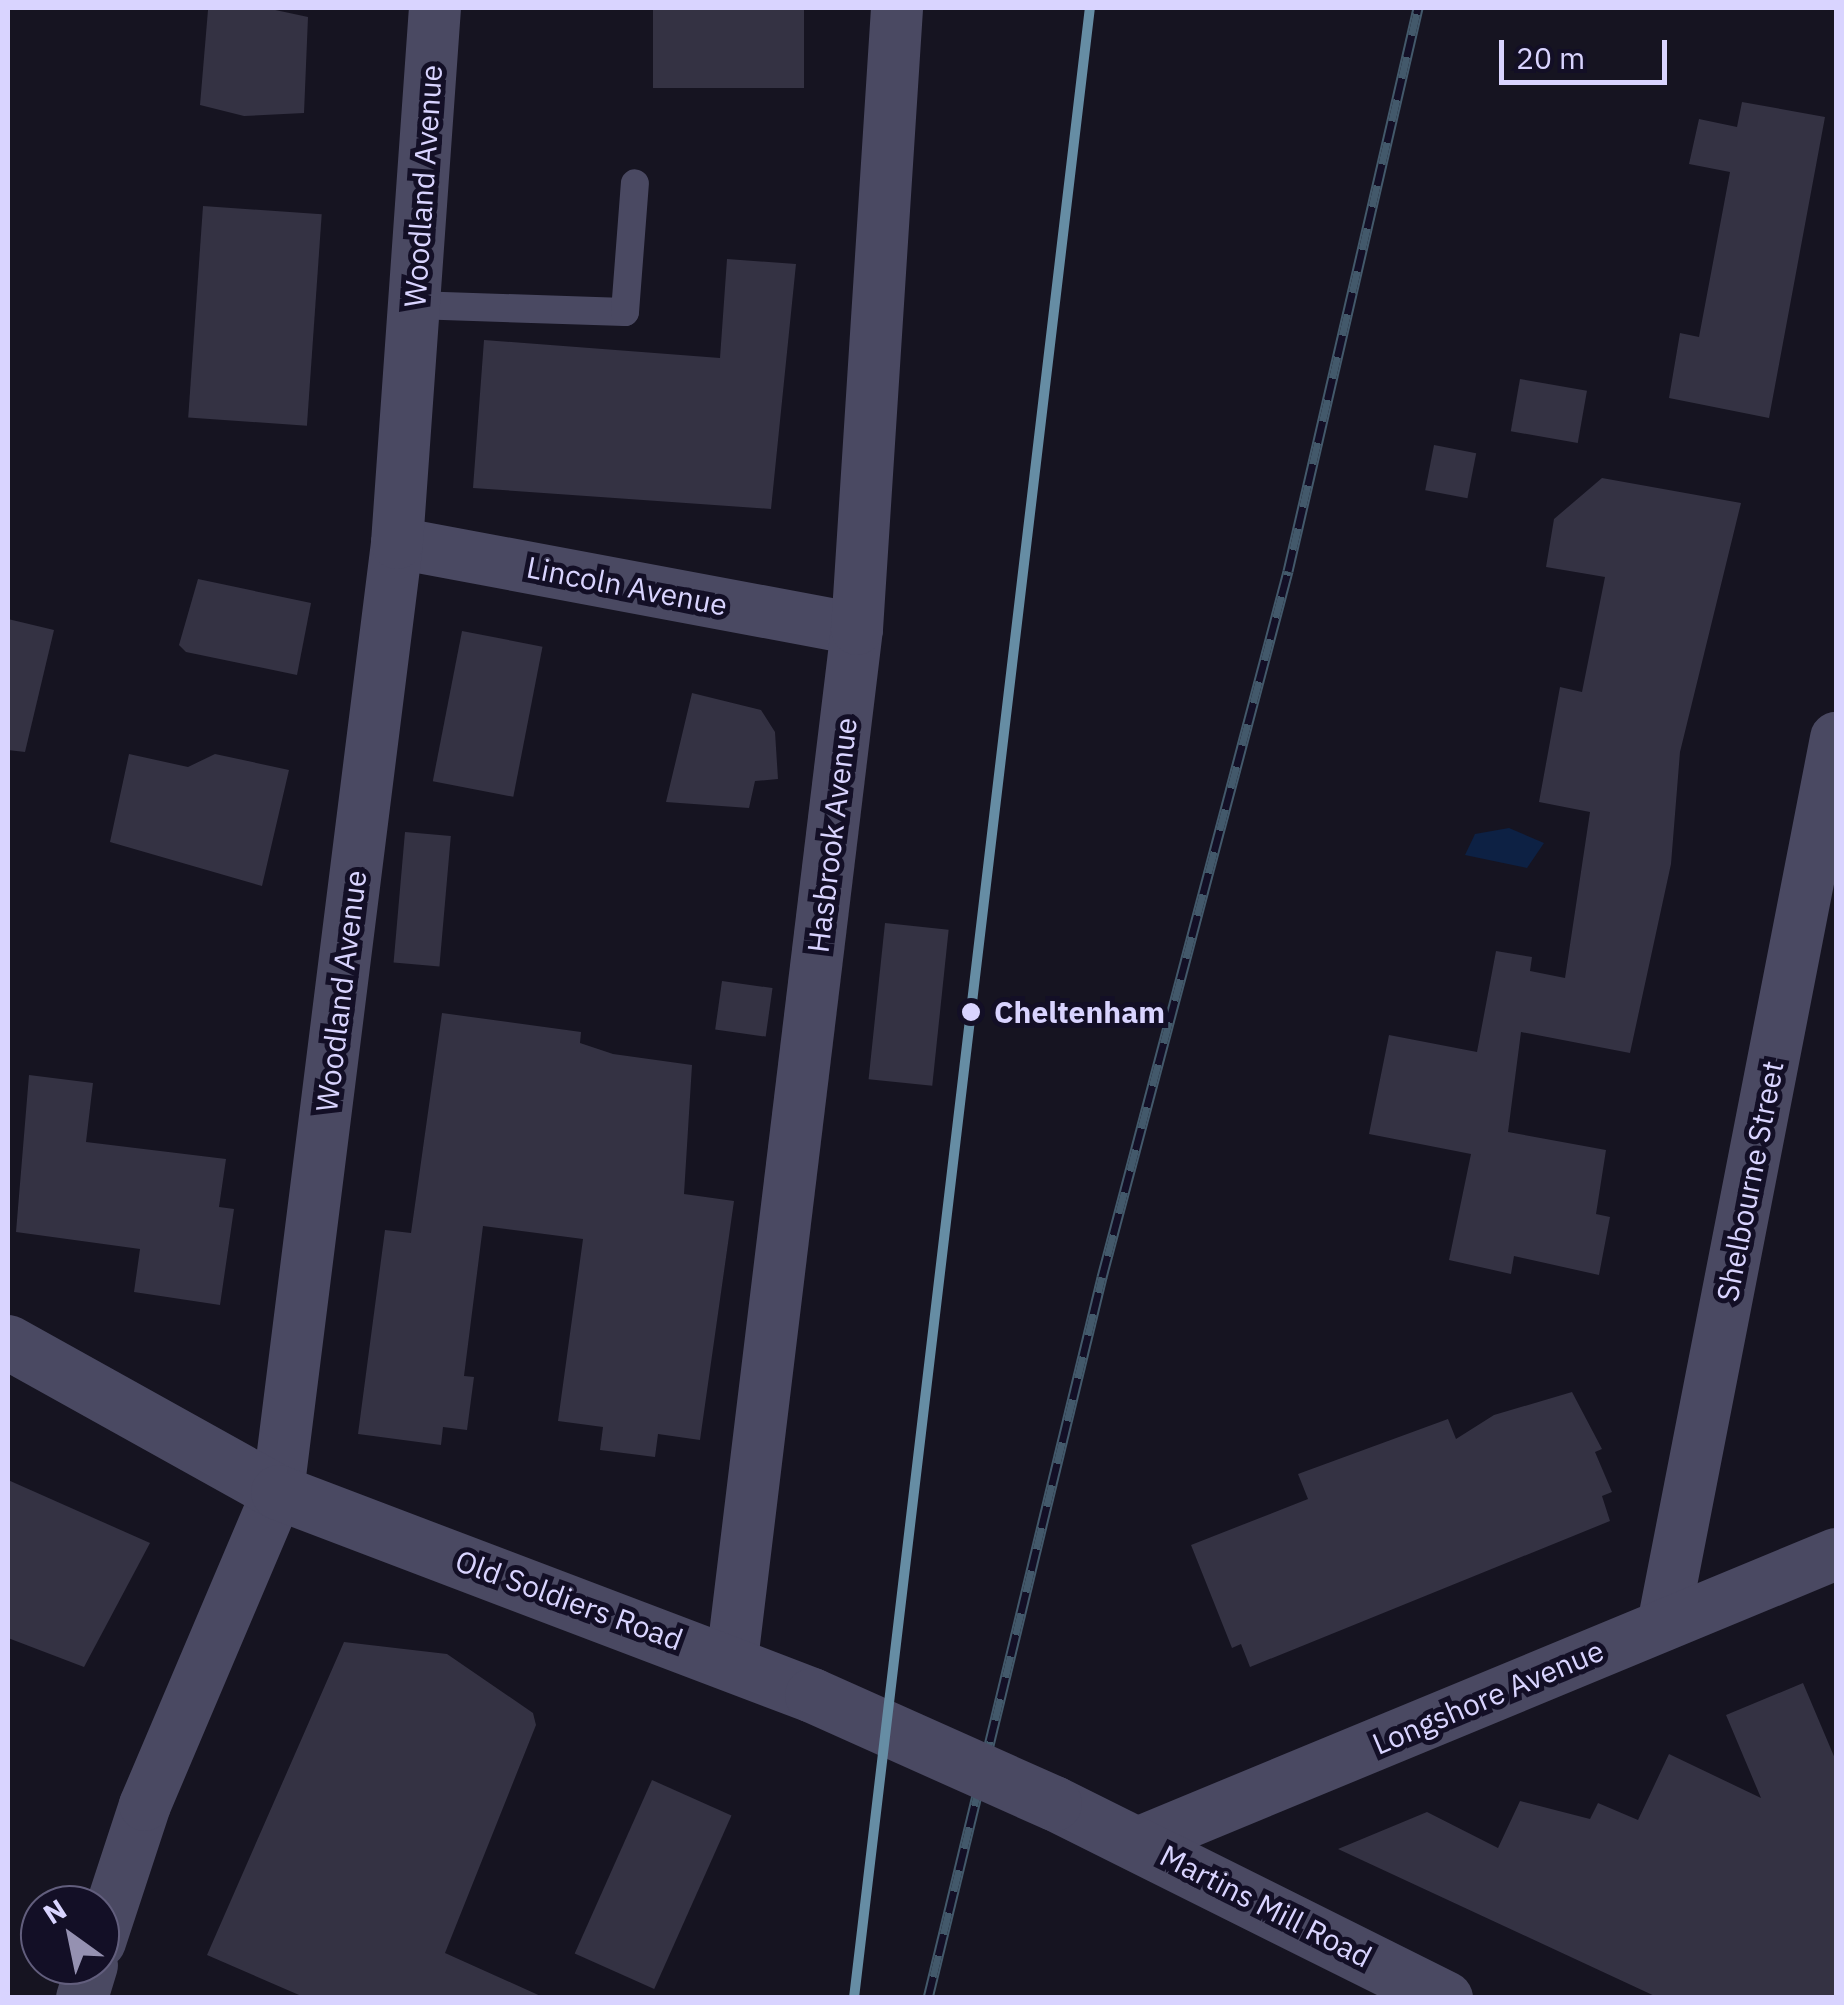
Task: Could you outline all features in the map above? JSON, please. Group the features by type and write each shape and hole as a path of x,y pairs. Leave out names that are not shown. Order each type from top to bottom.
{"street":[{"name":"Woodland Avenue","path":"119,1885 145,1805 278,1492 397,542 435,8"},
{"name":"Hasbrook Avenue","path":"732,1660 857,629 897,8"},
{"name":"Lincoln Avenue","path":"397,542 857,629"},
{"name":"Shelbourne Street","path":"1663,1625 1836,738"},
{"name":"Old Soldiers Road","path":"8,1342 278,1492 732,1660 1140,1842"},
{"name":"Longshore Avenue","path":"1140,1842 1836,1554"},
{"name":"Martins Mill Road","path":"1140,1842 1445,1998"}],"lane":[{"path":"414,306 624,312 635,183"}],"water":[{"path":"1509,828 1544,843 1527,868 1465,855 1475,834"}],"building":[{"path":"266,8 308,17 304,113 244,116 200,105 208,10"},
{"path":"653,8 804,8 804,88 653,88"},
{"path":"1742,102 1825,117 1769,418 1669,398 1680,333 1699,337 1730,172 1689,164 1699,119 1737,127"},
{"path":"203,206 322,214 307,426 188,417"},
{"path":"727,259 796,264 771,509 473,488 484,340 720,358"},
{"path":"1520,379 1587,391 1578,443 1511,431"},
{"path":"1434,445 1476,453 1467,498 1425,490"},
{"path":"1602,478 1741,503 1680,752 1671,864 1630,1053 1521,1032 1508,1132 1606,1150 1596,1214 1610,1217 1599,1275 1514,1256 1511,1274 1449,1260 1471,1154 1369,1134 1389,1035 1477,1052 1496,951 1532,957 1530,971 1565,978 1590,812 1539,802 1560,687 1582,692 1605,577 1546,567 1554,519"},
{"path":"198,579 311,603 297,675 186,652 179,645"},
{"path":"8,619 54,630 25,752 8,750"},
{"path":"462,631 542,647 513,797 433,781"},
{"path":"692,693 761,710 775,732 778,779 755,781 749,808 666,802"},
{"path":"129,754 188,767 215,754 289,770 262,886 110,842"},
{"path":"405,832 451,836 439,967 394,963"},
{"path":"885,923 949,930 932,1086 869,1079"},
{"path":"722,981 773,988 766,1037 715,1030"},
{"path":"442,1013 581,1032 580,1043 613,1054 692,1065 684,1194 734,1201 700,1440 658,1434 655,1457 600,1450 603,1427 558,1421 583,1239 483,1226 464,1376 474,1377 467,1430 443,1427 441,1445 358,1434 385,1230 411,1233"},
{"path":"29,1075 93,1083 86,1142 226,1159 219,1207 234,1209 220,1305 134,1292 140,1249 16,1232"},
{"path":"1572,1392 1602,1449 1595,1452 1612,1492 1602,1496 1610,1521 1250,1667 1241,1644 1232,1648 1191,1545 1308,1499 1298,1474 1448,1419 1456,1439 1494,1415"},
{"path":"8,1480 150,1543 84,1667 8,1638"},
{"path":"344,1642 447,1654 533,1713 536,1725 445,1953 545,1998 306,1998 207,1955"},
{"path":"1803,1683 1836,1761 1836,1998 1659,1998 1338,1849 1427,1812 1498,1848 1520,1801 1590,1819 1598,1803 1638,1820 1669,1754 1761,1798 1726,1715"},
{"path":"652,1780 731,1815 654,1989 575,1954"}],"railway":[{"path":"928,1998 1102,1277 1288,571 1418,8"}],"transit line":[{"path":"854,1998 1090,8"}],"place":[{"name":"Cheltenham","path":"971,1012"}]}
